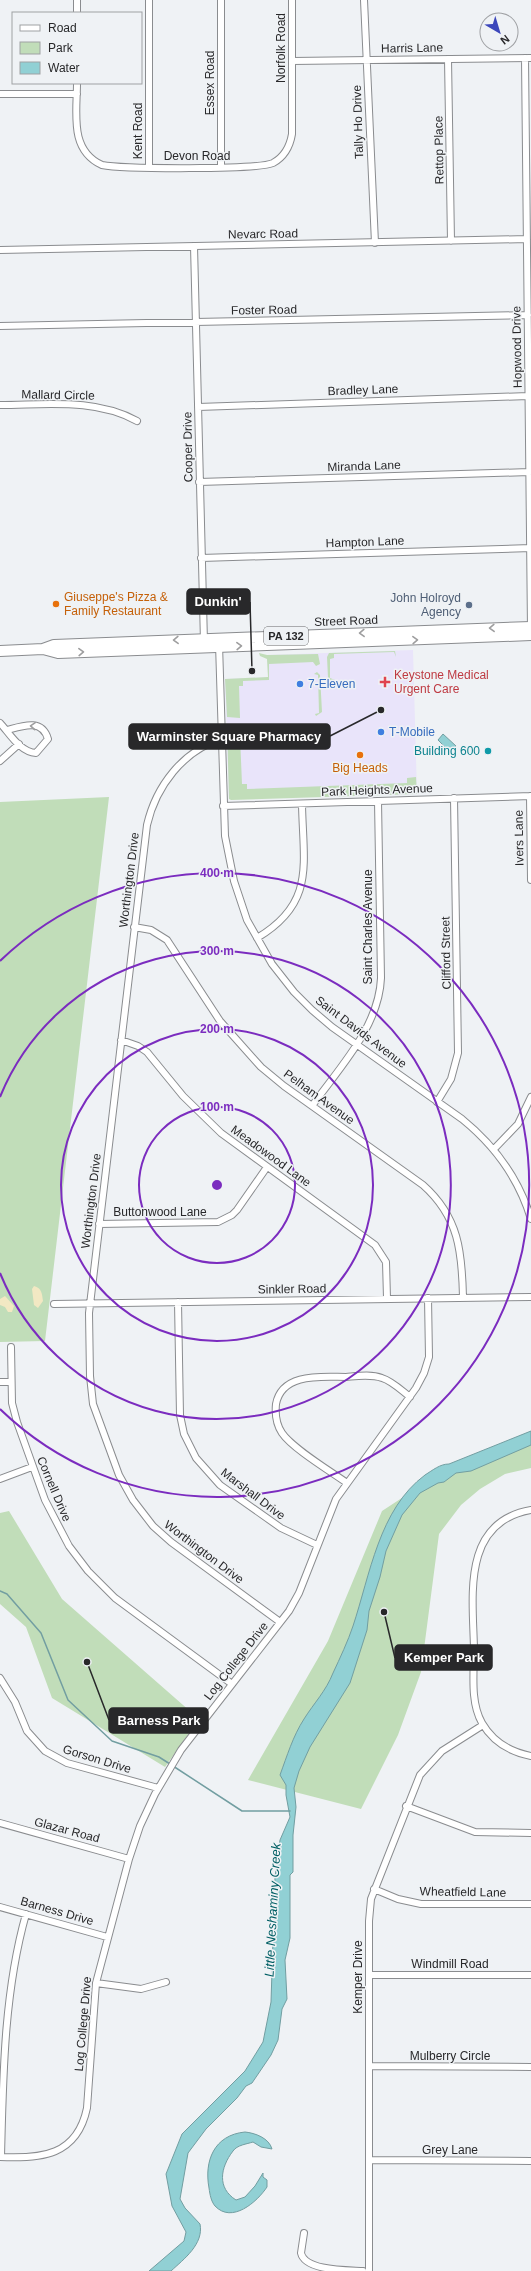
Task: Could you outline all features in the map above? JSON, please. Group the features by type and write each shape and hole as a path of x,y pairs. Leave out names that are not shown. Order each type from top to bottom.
{"main road":[{"name":"Street Road","path":"218,643 531,627"},
{"name":"Street Road","path":"0,651 43,649 54,645 218,643 531,635"}],"street":[{"path":"77,0 77,12"},
{"name":"Kent Road","path":"149,0 149,167"},
{"name":"Essex Road","path":"221,0 221,167"},
{"name":"Norfolk Road","path":"292,0 292,97"},
{"name":"Tally Ho Drive","path":"364,0 375,243"},
{"name":"Harris Lane","path":"292,60 528,58"},
{"name":"Hopwood Drive","path":"528,58 527,239 531,635"},
{"name":"Rettop Place","path":"448,59 451,241"},
{"name":"Devon Road","path":"77,84 77,121 79,143 86,154 96,162 109,166 263,166 280,158 291,141 292,97"},
{"path":"0,94 77,94"},
{"name":"Nevarc Road","path":"0,250 527,239"},
{"name":"Cooper Drive","path":"194,246 204,643"},
{"name":"Foster Road","path":"0,326 528,315"},
{"name":"Bradley Lane","path":"198,407 528,396"},
{"name":"Mallard Circle","path":"0,405 96,406 116,410 137,421"},
{"name":"Miranda Lane","path":"199,482 529,472"},
{"name":"Hampton Lane","path":"201,558 530,548"},
{"name":"Saint Davids Avenue","path":"218,643 223,806 226,843 234,881 242,907 257,938 279,974 302,1001 327,1023 355,1044 471,1127 494,1150 518,1187 531,1218"},
{"path":"0,723 24,750 36,754 48,739 44,729 39,726 24,725 7,730"},
{"name":"Worthington Drive","path":"221,739 197,750 181,763 167,780 154,804 146,832 90,1304 90,1376 93,1404 119,1475 133,1500 153,1526 171,1542 280,1622"},
{"path":"0,761 19,744"},
{"name":"Park Heights Avenue","path":"223,806 530,796"},
{"name":"Ivers Lane","path":"530,796 531,880"},
{"name":"Clifford Street","path":"437,1102 451,1079 458,1053 454,798"},
{"name":"Saint Charles Avenue","path":"312,1106 355,1044 374,1011 380,985 378,801"},
{"path":"257,938 281,922 292,909 298,896 303,870 302,804"},
{"name":"Pelham Avenue","path":"134,927 151,930 167,940 209,1006 232,1036 269,1074 423,1185 440,1203 453,1225 460,1245 463,1297"},
{"name":"Meadowood Lane","path":"121,1040 138,1046 146,1052 183,1096 206,1119 267,1167 375,1245 386,1262 387,1298"},
{"path":"494,1150 518,1124 531,1096"},
{"name":"Buttonwood Lane","path":"99,1224 218,1222 232,1215 237,1210 267,1167"},
{"name":"Sinkler Road","path":"54,1304 531,1297"},
{"name":"Log College Drive","path":"0,2157 32,2158 48,2155 71,2141 83,2123 87,2108 96,1983 107,1937 140,1826 158,1788 173,1762 280,1622 295,1600 336,1499 410,1397 424,1373 429,1357 428,1298"},
{"name":"Marshall Drive","path":"178,1302 180,1415 184,1434 196,1458 220,1485 280,1528 317,1545"},
{"name":"Cornell Drive","path":"11,1347 11,1382 14,1415 45,1500 60,1531 80,1561 96,1580 129,1609 232,1684"},
{"path":"347,1483 283,1434 276,1420 276,1409 277,1401 283,1390 293,1382 307,1377 374,1376 390,1382 410,1397"},
{"path":"0,1382 11,1382"},
{"path":"0,1479 32,1467"},
{"path":"531,1510 512,1517 497,1527 486,1539 474,1564 472,1583 474,1685 476,1703 483,1725 493,1738 507,1748 531,1756"},
{"name":"Gorson Drive","path":"0,1678 16,1702 27,1731 45,1751 67,1763 158,1788"},
{"name":"Kemper Drive","path":"369,2271 369,1910 374,1889 416,1781 433,1758 483,1725"},
{"path":"406,1806 475,1832 531,1833"},
{"name":"Glazar Road","path":"0,1823 129,1859"},
{"name":"Wheatfield Lane","path":"374,1889 398,1899 421,1904 531,1904"},
{"name":"Barness Drive","path":"0,1907 107,1937"},
{"path":"0,2157 9,1994 16,1949 26,1914"},
{"name":"Windmill Road","path":"369,1975 531,1975"},
{"path":"96,1983 141,1989 166,1982"},
{"name":"Mulberry Circle","path":"369,2066 531,2067"},
{"name":"Grey Lane","path":"369,2160 531,2161"},
{"path":"304,2233 301,2253 307,2263 331,2270 363,2271"}],"shaded area":[{"path":"413,650 417,794 229,799 225,679 268,677 267,655"}],"green space":[{"path":"395,651 396,657 394,652 334,654 334,658 330,659 330,678 335,680 331,681 328,678 327,657 329,653"},
{"path":"259,653 267,655 318,654 320,664 316,666 313,662 269,664 269,680 243,681 243,686 239,686 240,718 227,717 225,679 268,677 267,659 260,656"},
{"path":"317,672 320,675 322,712 316,716 315,714 319,713 318,675 314,674"},
{"path":"242,725 245,735 240,736 242,784 247,784 247,789 407,783 407,778 416,777 417,794 231,800 229,799 227,726"},
{"path":"109,797 45,1341 0,1342 0,802"},
{"path":"531,1433 531,1468 505,1474 480,1489 461,1505 439,1534 421,1672 398,1735 361,1809 248,1780 328,1641 382,1511 440,1473"},
{"path":"9,1511 62,1599 199,1719 165,1767 52,1698 26,1627 0,1604 0,1513"}],"sand":[{"path":"34,1286 40,1290 43,1301 38,1308 34,1305 32,1289"},
{"path":"5,1296 14,1306 12,1312 8,1312 5,1307 0,1305 0,1299"}],"water":[{"path":"443,734 456,746 450,752 438,740"},
{"path":"531,1431 531,1445 471,1471 456,1473 444,1482 438,1483 420,1493 402,1515 386,1551 380,1577 369,1611 367,1630 350,1683 310,1747 299,1771 294,1788 296,1807 293,1835 293,1872 290,1875 290,1938 285,1960 287,1999 282,2009 278,2040 271,2055 252,2083 246,2086 237,2098 206,2129 188,2153 180,2199 185,2208 200,2224 199,2238 196,2244 187,2256 171,2271 149,2271 184,2241 186,2232 172,2206 166,2174 182,2134 245,2071 263,2042 271,2002 275,1877 280,1840 290,1817 286,1795 286,1785 280,1775 290,1746 297,1732 304,1719 327,1686 346,1644 378,1544 386,1524 409,1489 431,1471 440,1466 449,1464"},
{"path":"245,2132 265,2139 272,2149 261,2147 253,2142 237,2147 225,2164 222,2177 223,2184 230,2195 236,2200 245,2197 255,2186 263,2173 263,2177 267,2180 267,2187 257,2199 244,2209 229,2213 222,2211 215,2206 213,2202 210,2195 208,2168 210,2159 219,2144 234,2134"}],"waterway":[{"path":"0,1591 7,1594 41,1633 68,1700 112,1741 159,1757 170,1764"},
{"path":"173,1766 242,1811 290,1811"}],"place":[{"name":"Giuseppe's Pizza & Family Restaurant","path":"56,604"},
{"name":"John Holroyd Agency","path":"469,605"},
{"name":"Dunkin'","path":"252,671"},
{"name":"Keystone Medical Urgent Care","path":"385,682"},
{"name":"7-Eleven","path":"300,684"},
{"name":"Warminster Square Pharmacy","path":"381,710"},
{"name":"T-Mobile","path":"381,732"},
{"name":"Building 600","path":"488,751"},
{"name":"Big Heads","path":"360,755"},
{"name":"Kemper Park","path":"384,1612"},
{"name":"Barness Park","path":"87,1662"}],"water label":[{"name":"Little Neshaminy Creek","path":"272,1910"}]}
